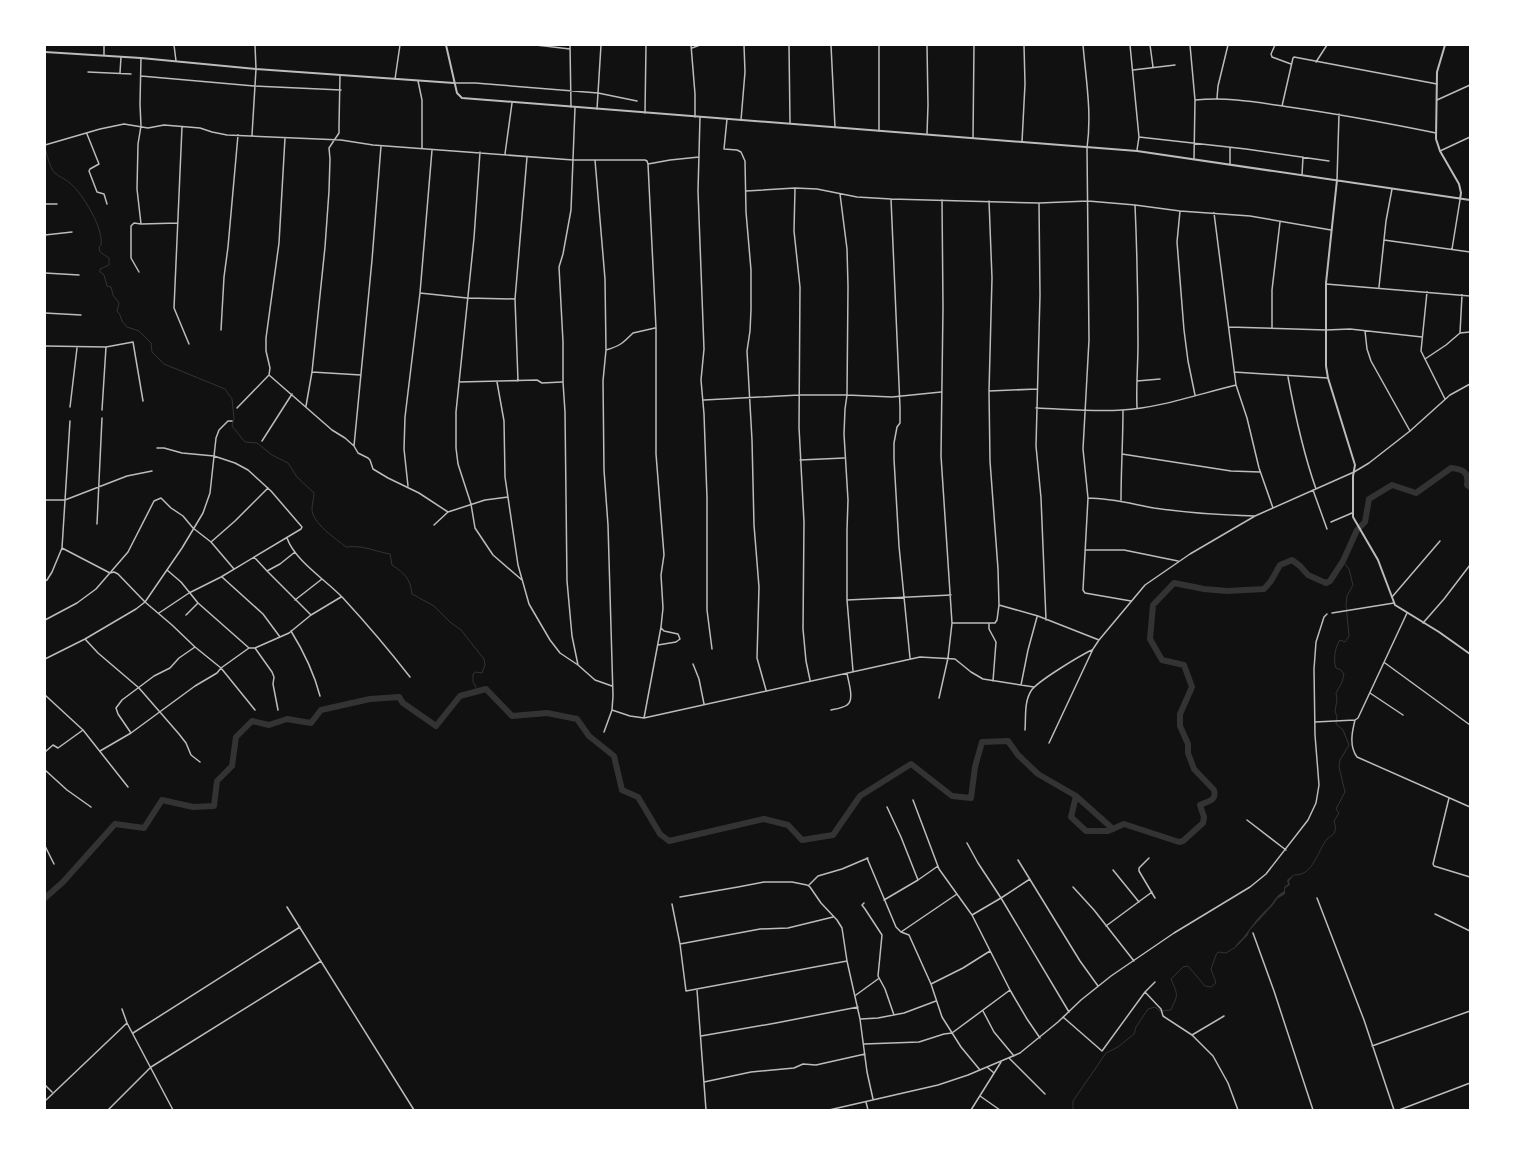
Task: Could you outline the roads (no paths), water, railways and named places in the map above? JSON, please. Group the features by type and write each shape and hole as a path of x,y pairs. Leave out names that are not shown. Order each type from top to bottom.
{"street":[{"path":"104,45 104,56"},
{"path":"174,45 176,62"},
{"path":"252,135 256,69 255,45"},
{"path":"394,79 400,45"},
{"path":"446,45 456,93 460,97 695,117 1137,151 1470,200"},
{"path":"536,45 570,49"},
{"path":"570,45 571,107"},
{"path":"597,109 601,45"},
{"path":"645,113 646,45"},
{"path":"691,45 695,94 695,117"},
{"path":"691,48 700,45"},
{"path":"741,120 745,72 744,45"},
{"path":"789,45 790,124"},
{"path":"831,45 835,127"},
{"path":"879,45 880,131"},
{"path":"927,45 927,134"},
{"path":"973,138 974,45"},
{"path":"1022,142 1025,84 1024,45"},
{"path":"1082,45 1089,99 1090,128 1087,148 1089,340 1083,454 1088,498 1084,592 1131,601"},
{"path":"1130,45 1139,137 1137,151"},
{"path":"1150,45 1153,68"},
{"path":"1190,45 1195,100 1194,159"},
{"path":"1217,98 1218,86 1228,45"},
{"path":"1274,45 1271,54 1272,57 1291,64"},
{"path":"1316,62 1327,45"},
{"path":"1445,45 1438,67 1436,142 1459,184 1462,193 1458,205 1452,249"},
{"path":"45,52 141,58 256,69 418,81 509,85 598,93 637,101"},
{"path":"120,74 121,57"},
{"path":"1282,106 1291,64 1294,57 1437,84"},
{"path":"141,58 141,126 138,144 137,190 141,224"},
{"path":"1132,70 1175,65"},
{"path":"88,72 131,74"},
{"path":"306,406 312,372 325,247 329,191 329,148 338,133 340,126 340,75"},
{"path":"140,76 254,86 340,90"},
{"path":"418,81 422,100 422,148"},
{"path":"1437,101 1470,85"},
{"path":"1195,100 1217,98 1244,100 1339,114 1436,133"},
{"path":"505,154 512,102"},
{"path":"575,107 571,210 563,254 559,267 563,342 562,382 565,412 567,593 578,665"},
{"path":"1339,114 1337,180 1326,284 1326,366 1328,378 1355,464 1352,513 1355,523 1380,565 1397,608 1470,654"},
{"path":"700,117 698,191 704,330 701,380 704,400 707,498 707,610 712,649"},
{"path":"727,119 724,148 725,150 737,150 744,156 746,212 751,270 750,331 747,351 752,440 754,525 759,587 757,658 766,690"},
{"path":"45,145 124,124 148,128 164,125 200,128 222,134 334,140 381,146 480,152 527,157 573,160 647,161 656,328 656,454 664,555 662,575 663,608 661,627 644,718"},
{"path":"182,127 174,308 189,344"},
{"path":"87,134 100,164 89,171 97,192 104,194 108,204"},
{"path":"221,330 224,277 231,220 238,135"},
{"path":"1139,137 1329,161"},
{"path":"1440,151 1470,137"},
{"path":"237,408 269,375 270,368 266,351 266,338 278,243 285,138"},
{"path":"354,446 372,260 381,146"},
{"path":"1230,148 1230,164"},
{"path":"408,486 404,449 405,418 420,293 432,149"},
{"path":"480,152 474,238 456,412 456,448 458,464 471,504 475,528 486,546 506,567 522,580"},
{"path":"518,381 515,300 527,157"},
{"path":"648,164 699,157"},
{"path":"1302,175 1303,157"},
{"path":"595,160 605,279 606,350 603,382 604,470 608,525 613,686 612,710 604,732"},
{"path":"746,192 795,188 817,189 840,194 891,199 1039,203 1088,201 1136,205 1180,211 1250,216 1332,230"},
{"path":"795,188 794,231 800,287 799,395 800,460 804,522 803,629 806,661 810,680"},
{"path":"1379,288 1384,240 1392,189"},
{"path":"840,194 847,249 848,278 847,395 845,409 845,458 848,500 846,537 847,600 853,671"},
{"path":"891,199 900,423 895,432 894,452 896,495 910,658"},
{"path":"939,698 948,658 952,623 941,456 943,307 942,200"},
{"path":"952,623 989,624 997,621 998,570 990,461 989,391 992,292 989,201"},
{"path":"1039,203 1040,295 1036,446 1046,620"},
{"path":"45,204 58,204"},
{"path":"1136,205 1138,330 1136,389 1137,408"},
{"path":"1180,211 1178,242 1184,330 1188,361 1195,395"},
{"path":"1214,213 1236,385 1247,418 1260,472 1273,508"},
{"path":"138,272 131,258 131,226 134,222 141,224 178,223"},
{"path":"1272,327 1272,290 1280,222"},
{"path":"45,235 72,232"},
{"path":"1384,240 1470,252"},
{"path":"45,272 79,276"},
{"path":"1326,284 1470,296"},
{"path":"1427,292 1421,350 1445,399"},
{"path":"420,293 467,298 515,300"},
{"path":"1460,333 1462,295"},
{"path":"45,313 81,315"},
{"path":"1229,327 1272,327 1326,330 1343,329 1422,336"},
{"path":"606,350 626,342 633,332 656,328"},
{"path":"1365,331 1371,361 1410,431"},
{"path":"1425,359 1446,345 1460,333 1470,332"},
{"path":"45,346 106,348 132,342 134,343 143,401"},
{"path":"70,407 77,348"},
{"path":"102,410 106,348"},
{"path":"312,372 361,375"},
{"path":"1234,372 1288,377 1328,378"},
{"path":"269,375 332,430 345,438 354,446 358,453 370,460 372,469 419,492 448,512"},
{"path":"1288,377 1301,439 1316,489"},
{"path":"1137,381 1160,379"},
{"path":"459,382 537,380 542,383 562,382"},
{"path":"497,382 504,422 505,477 522,580 529,604 554,647 595,680 613,686"},
{"path":"1049,743 1093,649 1145,585 1199,547 1255,516 1354,472 1374,460 1410,431 1451,394 1470,384"},
{"path":"1036,408 1123,410 1236,385"},
{"path":"989,391 1037,390"},
{"path":"704,400 799,395 892,397 941,392"},
{"path":"262,440 292,394"},
{"path":"1121,501 1123,410"},
{"path":"97,524 102,418"},
{"path":"45,581 52,572 62,548 70,421"},
{"path":"45,659 85,639 145,602 203,514 210,494 216,438 219,430 226,422 232,422"},
{"path":"157,448 164,448 182,453 214,456 230,460 248,470 268,488 302,527 287,538 189,593 159,613"},
{"path":"1122,454 1231,471 1260,472"},
{"path":"800,460 845,458"},
{"path":"45,500 65,500 126,476 152,471"},
{"path":"211,542 235,521 268,488"},
{"path":"1313,490 1327,529"},
{"path":"434,525 448,512 485,500 508,497"},
{"path":"45,620 96,590 128,552 154,502 162,498 171,508 183,516 194,528 211,542 234,569"},
{"path":"1088,498 1121,501 1155,508 1194,513 1255,516"},
{"path":"1331,522 1352,513"},
{"path":"287,538 295,552 341,597 388,649 410,677"},
{"path":"1392,597 1440,541"},
{"path":"62,548 110,573 114,572 118,574 145,602 159,613 195,648 221,668 255,710"},
{"path":"1085,550 1124,550 1179,561"},
{"path":"267,571 280,564 295,552"},
{"path":"254,557 311,615"},
{"path":"1423,623 1444,599 1470,565"},
{"path":"167,569 181,582 198,603 249,648"},
{"path":"221,576 263,614 280,637"},
{"path":"295,600 322,579"},
{"path":"847,600 951,595"},
{"path":"100,751 131,733 195,686 217,673 221,668 249,648 255,648 292,631 311,615 341,597"},
{"path":"186,615 198,603"},
{"path":"1332,612 1394,603"},
{"path":"998,605 1038,616 1099,640"},
{"path":"1407,613 1385,663 1360,714 1355,720 1351,734 1355,754 1357,757 1470,807"},
{"path":"829,1110 968,1076 1014,1056 1025,1050 1040,1038 1098,986 1134,960 1174,933 1255,883 1266,874 1308,820 1316,803 1319,785 1315,722 1314,669 1316,642 1324,616 1327,614"},
{"path":"1021,685 1028,650 1038,616"},
{"path":"989,624 989,629 996,642 993,681"},
{"path":"658,645 676,642 680,638 678,634 664,631 661,627"},
{"path":"292,631 301,646 312,671 320,696"},
{"path":"85,639 98,653 139,688 159,713 179,734 186,743 189,752 200,762"},
{"path":"131,733 118,714 116,708 122,700 154,676 170,668 179,658 195,648"},
{"path":"255,648 274,677 273,684 278,710"},
{"path":"1025,730 1028,697 1034,687 1073,660 1093,649"},
{"path":"612,710 630,716 644,718 910,658 925,657 955,659 978,677 993,681 1034,687"},
{"path":"1385,663 1470,725"},
{"path":"693,664 704,704"},
{"path":"831,710 847,705 851,698 847,672"},
{"path":"1370,693 1403,715"},
{"path":"45,695 83,730 128,787"},
{"path":"1315,722 1355,720"},
{"path":"45,752 53,746 59,748 83,730"},
{"path":"45,771 67,790 91,807"},
{"path":"1450,798 1433,864 1434,866 1470,877"},
{"path":"913,800 941,873 958,894 972,915 1010,990 1040,1038"},
{"path":"887,807 918,880"},
{"path":"1247,820 1286,850"},
{"path":"967,843 1069,1012"},
{"path":"45,846 54,864"},
{"path":"809,885 818,876 847,867 868,858 896,927 901,932 908,934 932,984 940,1014 952,1034 980,1070"},
{"path":"1149,858 1139,868 1139,871 1155,898"},
{"path":"1018,860 1080,961 1098,986"},
{"path":"884,900 938,866"},
{"path":"1113,870 1139,902"},
{"path":"972,915 1030,879"},
{"path":"680,897 738,888 764,882 787,882 809,885 821,904 842,928 847,961 856,995 873,1099"},
{"path":"1073,887 1134,960"},
{"path":"1106,926 1152,892"},
{"path":"901,932 939,908 948,899 958,894"},
{"path":"1317,898 1328,924 1394,1110"},
{"path":"864,903 862,905 882,935 878,979 886,989 894,1015"},
{"path":"672,904 680,944 686,991 847,961"},
{"path":"287,907 414,1110"},
{"path":"1435,914 1470,931"},
{"path":"680,944 760,929 788,928 833,917"},
{"path":"132,1033 300,927"},
{"path":"1253,933 1274,991 1313,1110"},
{"path":"932,984 963,968 990,951"},
{"path":"108,1110 151,1067 321,960"},
{"path":"856,995 878,979"},
{"path":"1063,1017 1102,1051 1145,992 1155,982"},
{"path":"697,990 706,1110"},
{"path":"864,1044 919,1042 944,1034 952,1034 1010,990"},
{"path":"1145,992 1161,1011 1163,1016 1192,1035 1213,1056 1228,1083 1238,1110"},
{"path":"860,1019 904,1013 936,1001"},
{"path":"701,1036 858,1007"},
{"path":"122,1008 132,1033 173,1110"},
{"path":"983,1011 994,1032 1014,1056"},
{"path":"1372,1046 1470,1011"},
{"path":"1192,1035 1224,1016"},
{"path":"45,1101 127,1023"},
{"path":"704,1082 751,1072 794,1068 803,1064 816,1065 865,1054"},
{"path":"1009,1058 1045,1094"},
{"path":"972,1110 1001,1061"},
{"path":"987,1068 994,1073"},
{"path":"1399,1110 1470,1083"},
{"path":"45,1085 53,1092"},
{"path":"980,1096 1000,1110"},
{"path":"866,1102 868,1110"}],"waterway":[{"path":"45,147 48,160 53,170 75,188 81,195 96,221 101,238 101,245 99,247 100,252 109,258 109,265 100,269 100,272 104,275 107,286 111,287 113,295 119,303 117,311 122,321 127,327 139,331 151,343 152,352 164,364 225,389 232,399 234,418 232,426 245,442 257,443 272,455 288,463 297,477 314,493 312,509 313,514 320,525 331,535 346,547 363,548 390,554 392,565 406,577 410,584 412,594 434,606 450,622 461,630 484,659 485,665 482,673 476,672 473,674 473,682 476,687 476,692"},
{"path":"45,898 63,882 115,824 144,828 162,800 193,807 214,806 217,781 232,766 236,737 252,721 269,725 287,719 311,723 321,710 370,699 399,697 403,703 436,726 460,696 486,689 512,716 547,713 577,719 589,736 614,756 622,790 638,797 660,834 669,841 764,819 788,825 802,840 833,835 860,796 911,764 952,796 971,798 975,767 982,742 1008,741 1018,755 1038,774 1076,796 1071,817 1086,831 1108,831 1124,824 1179,842 1183,841 1203,823 1204,817 1200,805 1213,799 1215,794 1214,790 1194,769 1188,753 1188,744 1180,726 1180,714 1192,687 1184,665 1162,660 1150,639 1153,605 1174,583 1204,589 1227,591 1264,589 1271,581 1280,565 1292,560 1308,575 1326,583 1330,581 1343,561 1357,530 1365,522 1369,499 1392,485 1416,493 1451,468 1462,470 1466,474 1467,485 1470,487"},
{"path":"1295,875 1301,874 1311,867 1327,839 1334,833 1334,821 1339,813 1336,809 1345,792 1339,767 1340,760 1349,745 1343,730 1336,724 1337,716 1335,712 1337,699 1336,693 1342,682 1344,674 1341,670 1336,668 1335,657 1340,640 1345,642 1349,636 1346,605 1347,596 1353,585 1349,569 1343,561"},
{"path":"1076,796 1113,829"},
{"path":"1073,1110 1073,1101 1106,1053 1118,1047 1134,1034 1136,1027 1148,1009 1155,1007 1160,1011 1171,1010 1176,1000 1176,991 1171,979 1183,967 1188,966 1205,986 1211,987 1216,983 1211,969 1216,955 1218,952 1226,953 1234,948"}]}
